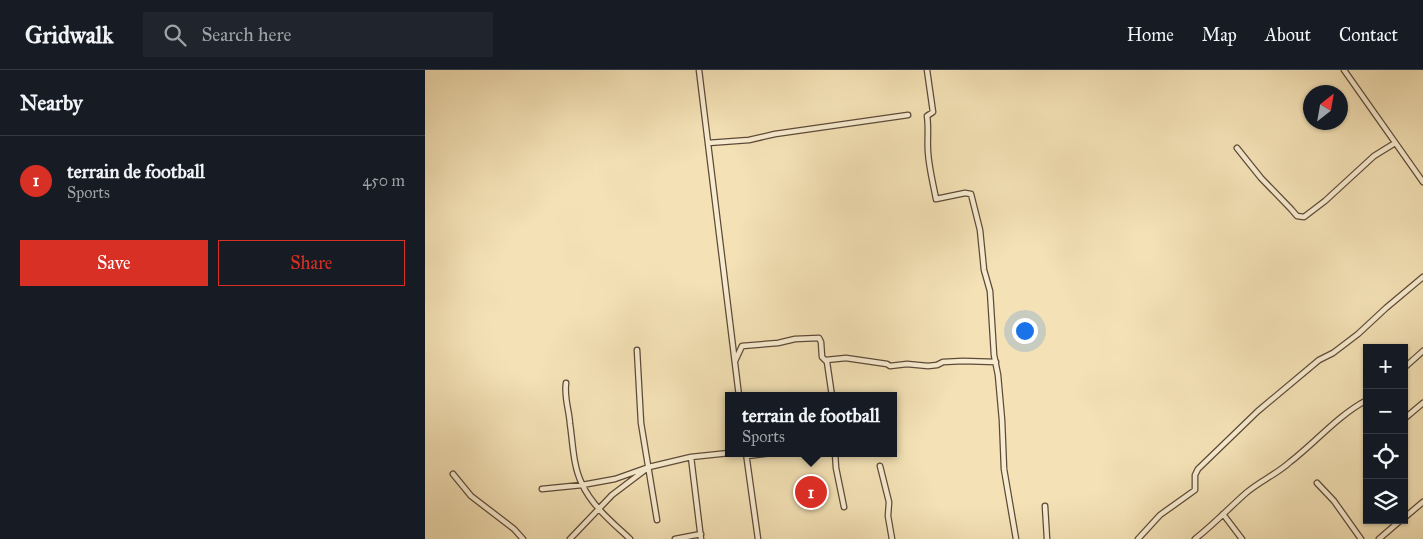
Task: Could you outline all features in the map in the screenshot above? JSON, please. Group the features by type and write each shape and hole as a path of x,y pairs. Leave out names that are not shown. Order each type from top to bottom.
{"street":[{"path":"699,70 739,392"},
{"path":"927,70 933,112 927,116 929,126 927,150 936,199 965,193 971,194 980,230 984,270 990,291 994,355 1002,420 1004,469 1016,539"},
{"path":"1344,70 1423,182"},
{"path":"708,143 749,140 775,134 908,115"},
{"path":"1237,148 1261,178 1297,216 1304,217 1325,201 1374,156 1395,143"},
{"path":"1138,539 1160,515 1195,490 1195,475 1198,469 1258,412 1319,360 1333,353 1357,334 1379,313 1423,277"},
{"path":"733,347 778,344 795,339 819,338 822,357 826,360 831,392"},
{"path":"735,362 743,346"},
{"path":"637,350 641,423 657,520"},
{"path":"1408,364 1423,351"},
{"path":"826,360 846,358 890,366 907,364 928,366 943,362 963,361 996,362"},
{"path":"566,383 564,396 569,409 575,464 582,485 599,508 630,539"},
{"path":"1408,415 1423,402"},
{"path":"1195,539 1247,492 1290,463 1305,448 1315,442 1331,424 1363,403"},
{"path":"542,489 582,485 615,478 649,466 691,457 725,453"},
{"path":"675,539 701,536 691,457"},
{"path":"746,457 758,539"},
{"path":"835,457 844,507"},
{"path":"571,539 612,494 649,466"},
{"path":"880,466 889,502 888,516 892,539"},
{"path":"453,474 471,496 514,529 523,539"},
{"path":"1317,483 1334,501 1361,539"},
{"path":"1408,515 1423,502"},
{"path":"1045,506 1047,539"},
{"path":"1223,514 1241,539"},
{"path":"1379,539 1396,524"}],"place":[{"name":"terrain de football","path":"811,492"}]}
